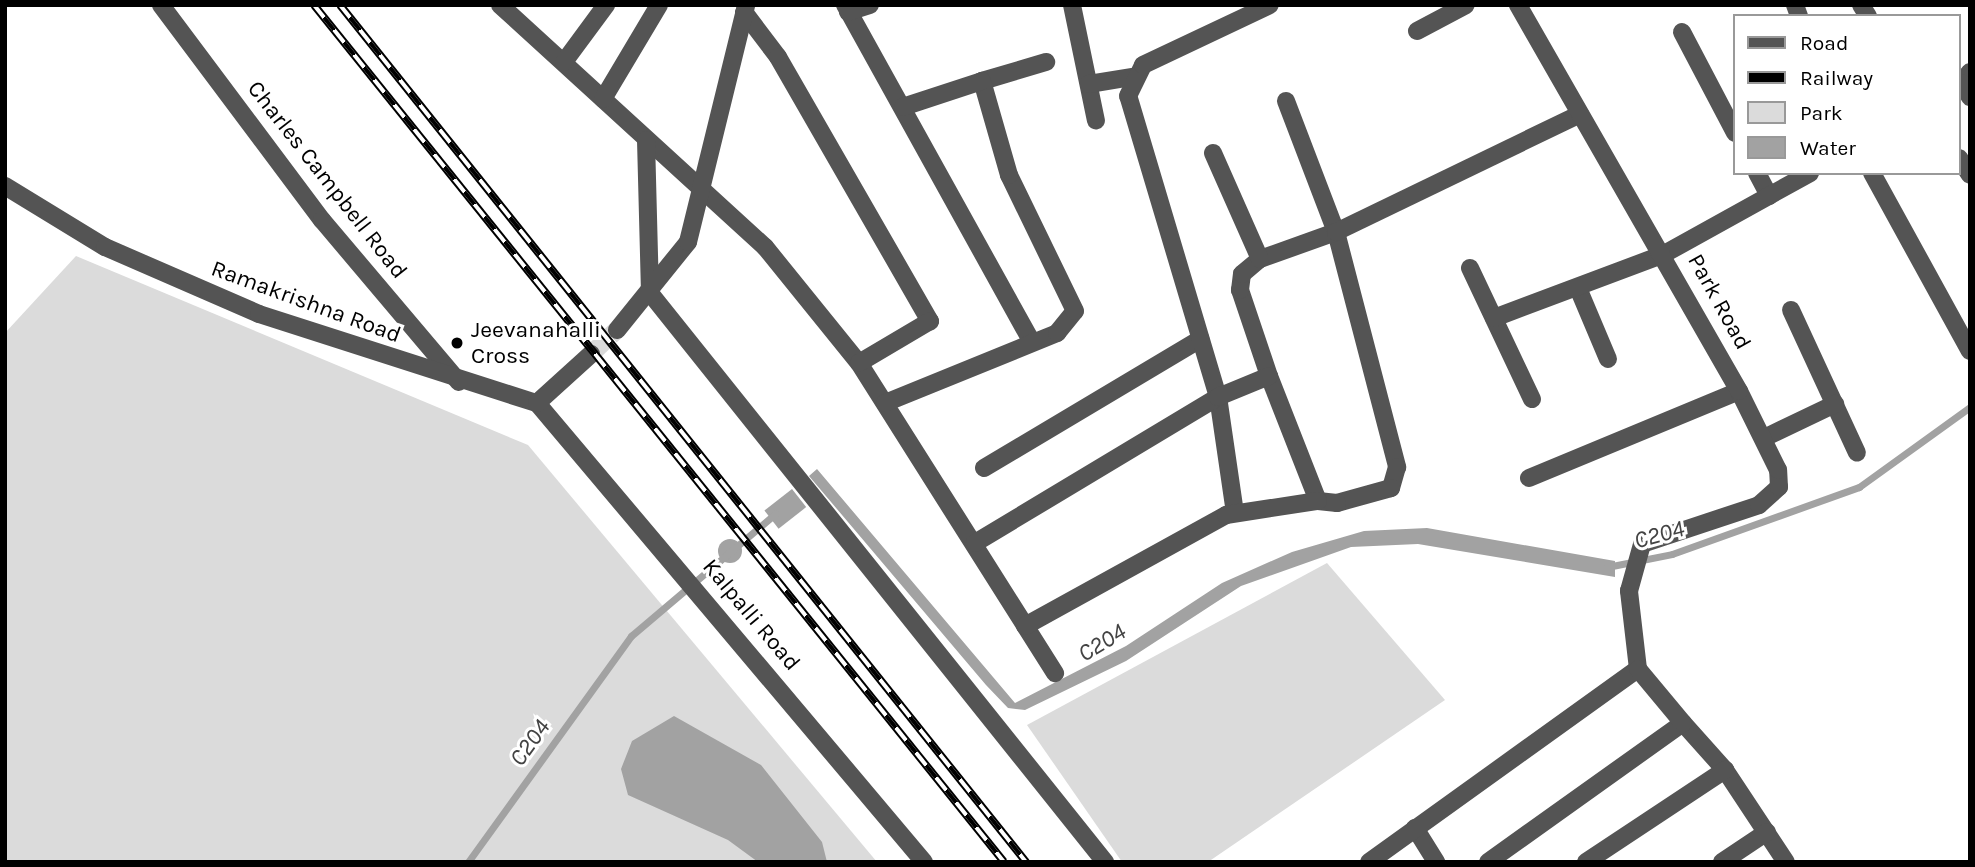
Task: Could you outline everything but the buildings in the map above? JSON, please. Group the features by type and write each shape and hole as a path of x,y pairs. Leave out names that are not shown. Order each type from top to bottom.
{"street":[{"name":"Charles Campbell Road","path":"161,5 322,220 458,382"},
{"path":"500,5 765,247 859,363 1055,673"},
{"path":"564,61 606,5"},
{"path":"603,99 659,5"},
{"path":"870,5 847,9 1032,342"},
{"path":"1072,5 1096,121"},
{"path":"1089,83 1132,77 1158,56 1270,5"},
{"path":"1417,31 1466,5"},
{"name":"Park Road","path":"1518,5 1664,254 1764,439 1779,478 1776,495 1649,538 1636,554 1629,591 1638,669"},
{"path":"617,330 650,293 688,242 699,188 745,9"},
{"path":"745,9 778,57 930,321 859,363"},
{"path":"1682,32 1734,131"},
{"path":"902,107 1046,62"},
{"path":"1970,72 1961,83 1970,97"},
{"path":"1132,77 1128,96 1218,397 1235,513"},
{"path":"885,403 1057,333 1075,311 1009,175 982,81"},
{"path":"1025,626 1235,513 1381,494 1391,488 1397,467 1336,232 1286,101"},
{"path":"1318,501 1269,376 1240,290 1242,274 1261,259 1336,232 1580,114"},
{"path":"646,140 650,293 1105,862"},
{"path":"1213,153 1261,259"},
{"path":"1758,175 1769,196"},
{"path":"1494,318 1664,254 1806,175"},
{"path":"1873,175 1970,351"},
{"name":"Ramakrishna Road","path":"5,186 77,232 197,288 458,382 537,403"},
{"path":"1470,268 1532,399"},
{"path":"1578,288 1608,359"},
{"path":"1791,310 1857,453"},
{"path":"984,468 1200,339"},
{"path":"537,403 591,354"},
{"path":"975,543 1218,397 1269,376"},
{"path":"1529,478 1739,391"},
{"name":"Kalpalli Road","path":"537,403 925,862"},
{"path":"1764,439 1835,404"},
{"path":"1369,862 1638,669 1725,770 1786,862"},
{"path":"1488,862 1684,723"},
{"path":"1586,862 1725,770"},
{"path":"1415,828 1436,862"},
{"path":"1722,862 1767,831"}],"green space":[{"path":"76,256 528,445 877,862 5,862 5,333"},
{"path":"1327,563 1445,700 1208,862 1122,862 1027,725"}],"water":[{"path":"817,469 1015,703 1126,646 1222,583 1292,552 1364,531 1427,528 1615,561 1615,577 1418,544 1351,547 1241,586 1126,661 1025,710 1008,708 809,476"},
{"path":"792,489 806,507 779,529 764,511"},
{"path":"730,539 739,542 742,551 739,560 730,563 721,560 718,551 721,542"},
{"path":"674,716 761,765 822,842 827,862 758,862 728,840 628,795 621,769 632,741"}],"waterway":[{"name":"C204","path":"1607,567 1672,554 1859,487 1970,407"},
{"name":"C204","path":"468,862 631,636 775,514"}],"tunnel":[{"path":"591,354 617,330"}],"railway":[{"path":"314,5 1004,862"},
{"path":"340,5 1026,862"}],"place":[{"name":"Jeevanahalli Cross","path":"457,343"}]}
